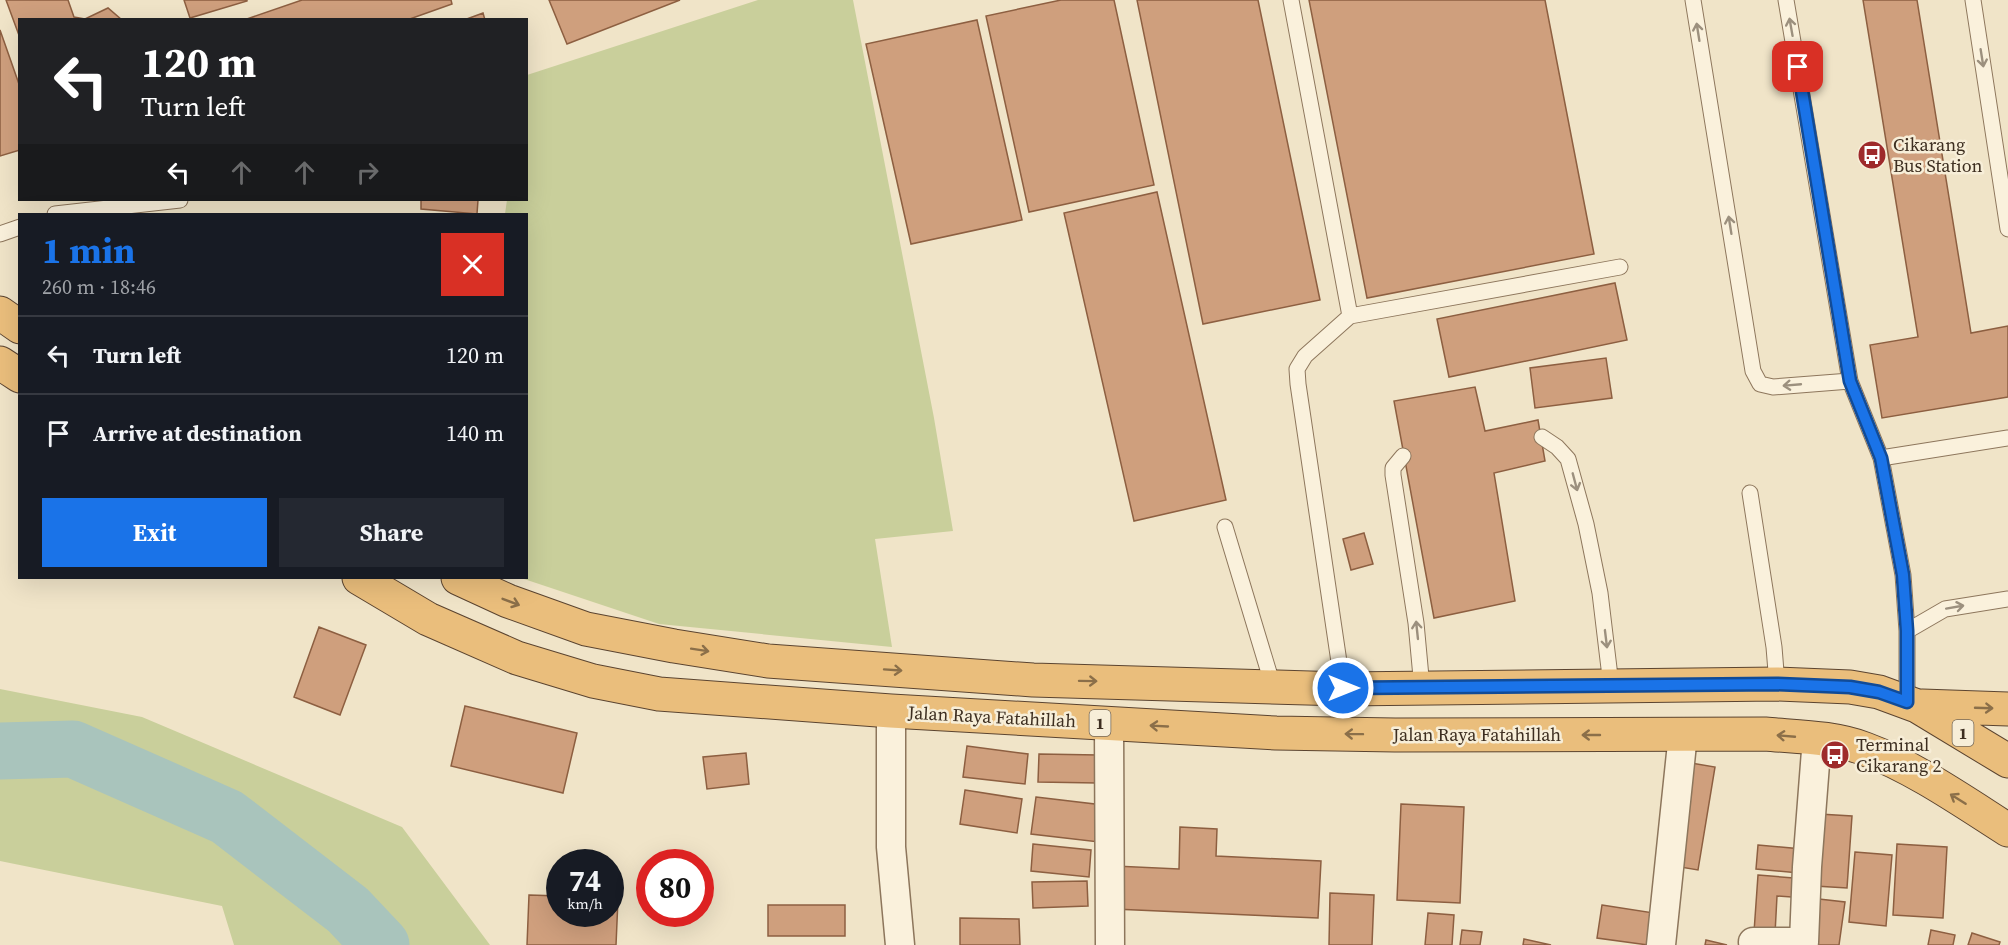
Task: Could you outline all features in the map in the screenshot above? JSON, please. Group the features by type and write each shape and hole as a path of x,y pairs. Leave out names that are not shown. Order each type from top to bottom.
{"highway":[{"path":"0,314 18,326"},
{"path":"0,363 18,375"},
{"name":"Jalan Raya Fatahillah","path":"361,579 428,619 518,658 593,681 658,694 891,711 1276,733 1765,734 1817,738 1864,748 1924,777 2008,830"},
{"name":"1","path":"460,579 508,601 586,629 768,661 1033,680 1343,688 1777,684 1850,687 1879,692 1912,704 2008,761"},
{"name":"1","path":"1912,704 2008,709"}],"street":[{"path":"891,711 891,847 900,945"},
{"path":"1109,724 1110,945"},
{"path":"1661,945 1683,734"},
{"path":"1769,943 1804,942 1817,738"}],"lane":[{"path":"1291,0 1350,316"},
{"path":"1693,0 1753,371 1760,384 1773,387 1850,381"},
{"path":"1786,0 1850,381 1881,458 1903,575 1912,704"},
{"path":"1973,0 2008,229"},
{"path":"64,213 171,201"},
{"path":"0,234 18,228"},
{"path":"1343,688 1297,369 1305,356 1350,316 1620,267"},
{"path":"1542,437 1557,447 1568,459 1586,524 1600,593 1611,685"},
{"path":"1881,458 2008,438"},
{"path":"1403,456 1396,462 1393,475 1416,623 1422,688"},
{"path":"1750,493 1774,647 1777,684"},
{"path":"1225,527 1273,686"},
{"path":"1907,631 1945,609 2008,600"}],"green space":[{"path":"758,0 853,0 934,418 953,531 875,539 892,647 659,624 524,579 528,579 528,213 505,213 507,201 528,201 528,75"},
{"path":"0,689 142,717 402,827 490,945 234,945 222,906 0,861"}],"building":[{"path":"6,0 68,0 74,17 80,18 18,18 18,33"},
{"path":"184,0 247,0 247,1 190,18"},
{"path":"302,0 451,0 452,4 413,18 250,18"},
{"path":"549,0 680,0 567,44"},
{"path":"1061,0 1114,0 1154,185 1029,212 986,16"},
{"path":"1137,0 1258,0 1320,300 1203,324"},
{"path":"1309,0 1545,0 1594,254 1367,298"},
{"path":"1863,0 1917,0 1971,333 2008,326 2008,397 1882,418 1870,345 1918,337"},
{"path":"108,8 120,18 87,18"},
{"path":"483,13 484,18 469,18"},
{"path":"977,20 1022,220 911,244 866,44"},
{"path":"0,30 18,81 18,151 0,156"},
{"path":"1157,192 1226,500 1134,521 1064,213"},
{"path":"421,201 478,201 477,213 421,209"},
{"path":"1615,283 1627,340 1449,377 1437,319"},
{"path":"1606,358 1612,398 1535,408 1530,368"},
{"path":"1475,387 1485,431 1538,420 1545,461 1494,473 1515,601 1434,618 1394,401"},
{"path":"1364,533 1373,564 1351,570 1343,539"},
{"path":"319,627 366,645 340,715 294,697"},
{"path":"465,706 577,733 563,793 451,766"},
{"path":"967,746 1028,754 1025,784 963,777"},
{"path":"746,753 749,784 707,789 703,757"},
{"path":"1039,754 1098,755 1097,783 1038,782"},
{"path":"1691,763 1715,767 1698,870 1674,866"},
{"path":"965,790 1022,799 1017,833 960,824"},
{"path":"1036,797 1103,805 1099,842 1031,834"},
{"path":"1401,804 1464,807 1460,903 1397,900"},
{"path":"1819,814 1852,816 1847,888 1815,886"},
{"path":"1180,827 1217,829 1216,856 1321,861 1318,918 1114,909 1115,866 1179,869"},
{"path":"1033,844 1091,850 1089,877 1031,871"},
{"path":"1897,844 1947,847 1943,918 1893,915"},
{"path":"1758,845 1802,849 1799,873 1756,869"},
{"path":"1855,852 1892,855 1886,926 1849,922"},
{"path":"1758,875 1806,879 1805,898 1777,896 1775,934 1754,932"},
{"path":"1087,881 1088,906 1033,908 1032,882"},
{"path":"1330,893 1374,895 1372,945 1329,945"},
{"path":"529,895 546,896 546,927 617,927 616,945 527,945"},
{"path":"1819,899 1845,902 1839,945 1813,945"},
{"path":"768,905 845,905 845,936 768,936"},
{"path":"1602,905 1654,913 1648,945 1597,938"},
{"path":"1428,913 1454,915 1452,945 1425,945"},
{"path":"960,918 1019,919 1020,945 960,945"},
{"path":"1462,930 1482,932 1480,945 1460,945"},
{"path":"1931,930 1955,935 1953,945 1928,945"},
{"path":"1972,933 2000,942 1999,945 1968,945"},
{"path":"1524,939 1551,945 1523,945"},
{"path":"1706,940 1727,945 1705,945"}],"waterway":[{"path":"0,751 73,749 227,817 348,910 381,945"}],"place":[{"name":"Cikarang Bus Station","path":"1872,155"},
{"name":"Terminal Cikarang 2","path":"1835,755"}],"route":[{"path":"1343,688 1777,684 1850,687 1879,692 1907,702 1907,631 1903,575 1881,458 1850,381 1798,67"}]}
